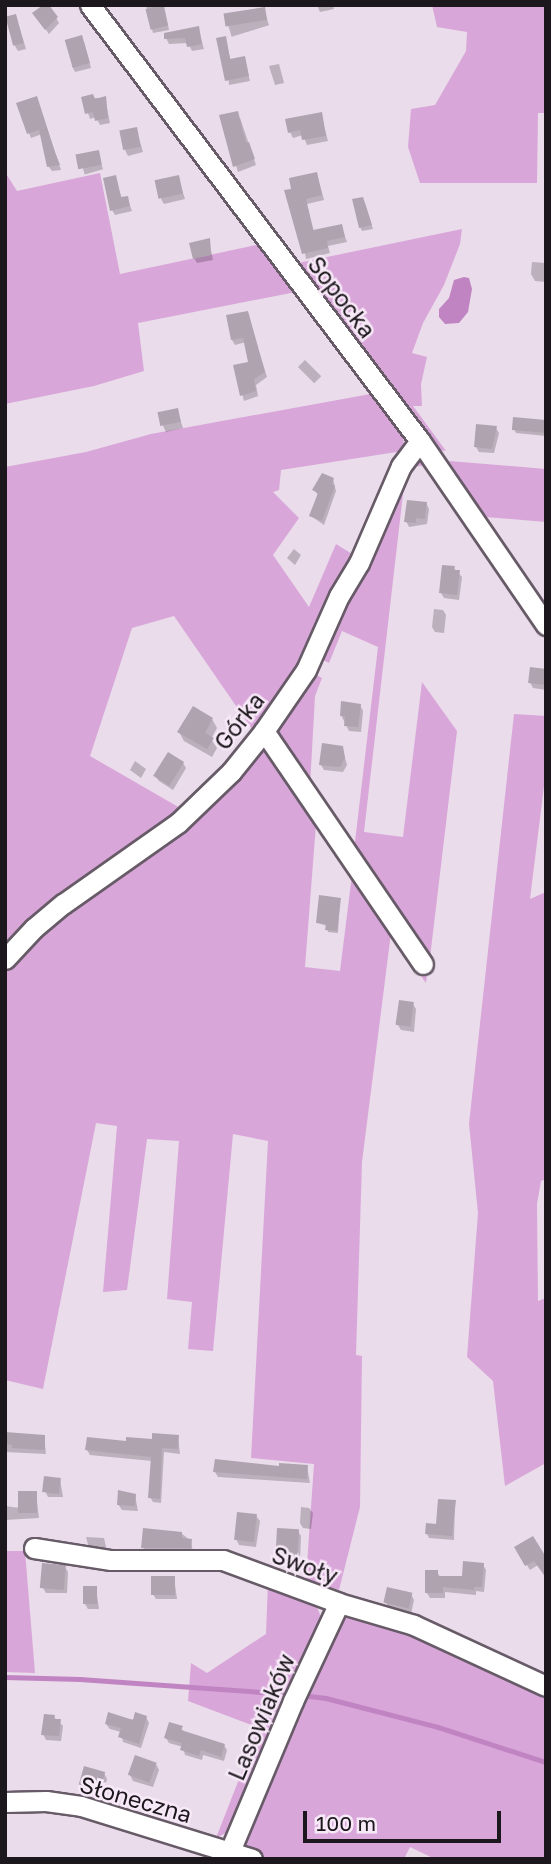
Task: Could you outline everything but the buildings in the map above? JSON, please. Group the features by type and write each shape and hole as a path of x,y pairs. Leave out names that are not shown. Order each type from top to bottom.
{"street":[{"name":"Sopocka","path":"90,5 420,441 546,625"},
{"name":"Górka","path":"5,959 34,928 64,904 178,823 231,772 264,731 306,670 335,605 359,564 401,466 420,441"},
{"path":"264,731 423,964"},
{"name":"Swoły","path":"34,1548 111,1560 223,1560 338,1603 414,1625 546,1686"},
{"name":"Lasowiaków","path":"230,1851 338,1603"},
{"name":"Słoneczna","path":"5,1802 46,1801 81,1806 252,1859"}],"shaded area":[{"path":"432,5 546,5 546,113 538,113 537,183 420,183 408,147 411,109 435,105 466,51 467,32 437,27"},
{"path":"5,172 17,191 100,173 120,274 261,244 296,292 138,323 144,371 94,386 5,404"},
{"path":"462,229 460,244 444,285 423,323 412,353 427,357 421,384 422,406 413,406 446,451 440,450 298,263"},
{"path":"469,278 472,289 468,312 459,323 445,324 439,317 439,309 449,298 454,280"},
{"path":"376,393 404,434 403,451 281,470 279,490 273,492 299,518 273,555 309,607 336,544 357,557 299,676 255,734 195,796 254,732 174,616 132,628 90,756 187,812 263,739 427,974 426,983 391,933 362,1162 356,1355 362,1356 360,1507 339,1590 306,1579 314,1464 251,1458 268,1141 233,1134 213,1351 188,1349 192,1302 167,1299 179,1141 147,1139 127,1290 103,1292 117,1126 96,1123 43,1389 5,1380 5,467 86,452 151,434","holes":["316,824 352,875 340,971 305,967"]},
{"path":"412,459 427,465 406,468 364,832 403,837 422,682 457,731 429,966 316,799 318,798 354,850 378,647 342,631 329,663 315,656 361,566 404,467"},
{"path":"449,461 546,469 546,522 486,517 506,551 462,487 464,485"},
{"path":"308,670 322,678 315,696 310,786 273,736"},
{"path":"514,714 546,716 546,770 530,899 546,892 546,1179 541,1181 537,1204 538,1301 546,1298 546,1463 505,1486 493,1381 467,1357 478,1213 469,1124"},
{"path":"5,1551 25,1551 35,1673 5,1672"},
{"path":"268,1582 314,1599 322,1620 232,1830 216,1838 259,1728 188,1701 191,1663 207,1673 266,1634"},
{"path":"355,1615 393,1625 492,1668 546,1696 546,1859 435,1859 410,1847 404,1859 270,1859 248,1851 243,1842 335,1625 345,1617"}],"waterway":[{"path":"5,1677 80,1679 288,1694"},
{"path":"301,1695 326,1698 438,1727 546,1762"}]}
